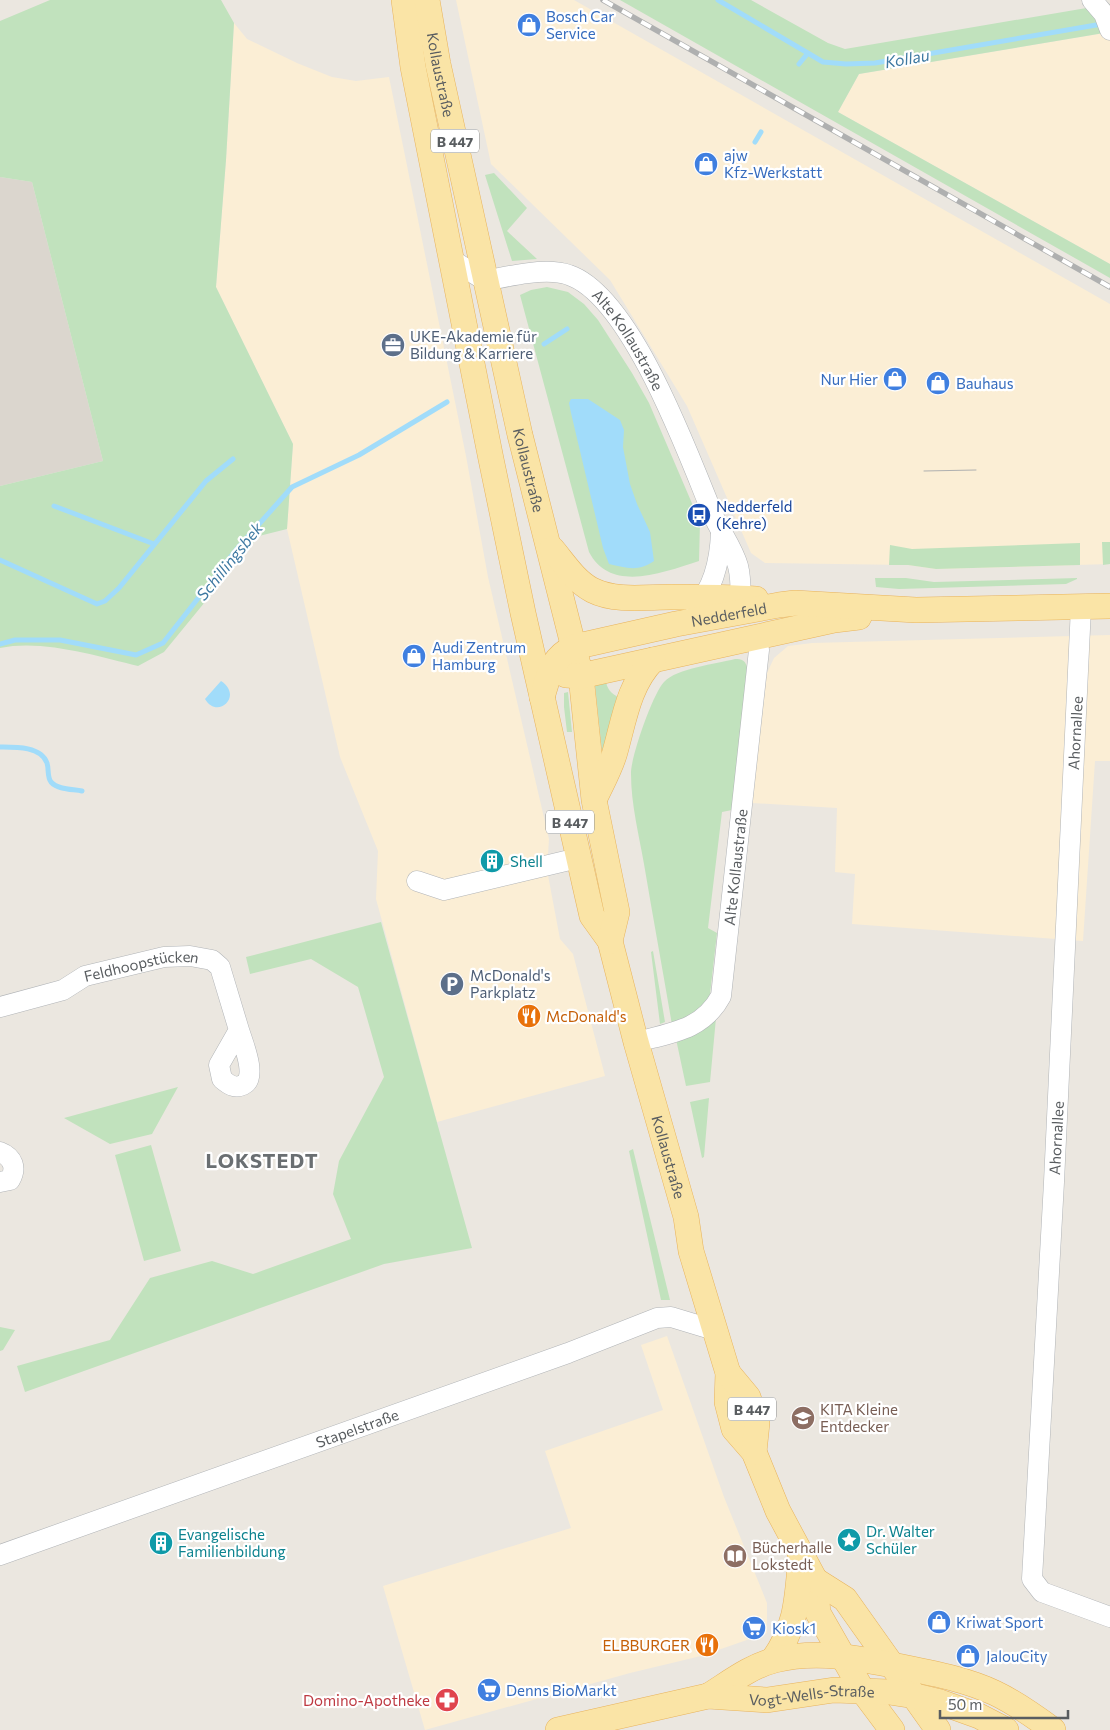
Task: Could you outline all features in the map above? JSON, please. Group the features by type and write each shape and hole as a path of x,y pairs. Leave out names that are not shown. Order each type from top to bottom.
{"main road":[{"name":"Kollaustraße","path":"404,0 413,67 491,458 578,858 592,916 610,941 636,1042 686,1217 691,1251 728,1373 727,1402 734,1429 754,1452 778,1511 815,1580 818,1613 843,1656 872,1668"},
{"name":"Kollaustraße","path":"427,0 438,64 520,435 581,676 594,800 617,912 610,941"},
{"path":"548,543 580,582 602,594 630,598 704,597 741,605"},
{"name":"Nedderfeld","path":"542,698 552,667 557,658 564,652 676,624 741,605 795,603 916,610 1110,606"},
{"name":"Alte Kollaustraße","path":"730,643 739,625 741,605"},
{"name":"Nedderfeld","path":"530,644 560,673 568,676 581,676 834,620 916,610"},
{"path":"594,800 615,753 635,685 644,668 653,660"},
{"path":"773,1660 784,1644 794,1616 801,1555"},
{"name":"Kollaustraße","path":"815,1580 845,1599 872,1668"},
{"name":"Vogt-Wells-Straße","path":"708,1696 759,1665 773,1660 809,1654 843,1656"},
{"path":"872,1668 915,1696 938,1730"},
{"path":"872,1668 977,1686 995,1693 1036,1722 1053,1730"},
{"path":"872,1668 892,1730"},
{"name":"Vogt-Wells-Straße","path":"568,1729 708,1696 767,1700 834,1690 872,1668 889,1692 940,1702 979,1716 1006,1730"}],"street":[{"path":"452,260 486,281"},
{"name":"Alte Kollaustraße","path":"486,281 520,274 568,274 586,284 606,302 642,355 671,413 721,533 731,549 738,567 741,605"},
{"name":"Alte Kollaustraße","path":"676,624 689,614 704,597 718,562 721,533"},
{"name":"Ahornallee","path":"1081,607 1054,1182 1032,1579 1042,1592 1110,1617"},
{"name":"Alte Kollaustraße","path":"636,1042 683,1029 705,1017 721,996 759,650 756,637"},
{"path":"416,881 444,890 578,858"},
{"name":"Feldhoopstücken","path":"0,1007 63,990 85,976 164,957 190,956 212,960 220,966 239,1030"},
{"path":"0,1152 6,1154 12,1161 14,1168 10,1180 0,1182"},
{"name":"Stapelstraße","path":"0,1555 568,1353 657,1318 671,1317 714,1330"}],"shaded area":[{"path":"456,0 574,0 1110,304 1110,564 936,569 908,565 765,563 751,553 687,406 610,280 491,164"},
{"path":"234,23 247,39 297,63 332,77 356,81 389,77 466,456 488,577 549,839 547,870 560,939 573,954 605,1076 437,1122 376,899 378,851 340,757 287,529 293,444 216,287"},
{"path":"1110,32 1110,264 838,112 859,74"},
{"path":"0,177 32,182 103,461 0,486"},
{"path":"1110,635 1110,761 1095,761 1083,941 852,924 855,874 835,872 837,808 752,803 767,673 774,658 788,646 812,643"},
{"path":"667,1336 724,1497 767,1603 767,1633 701,1656 630,1673 425,1730 383,1586 571,1528 545,1451 663,1410 641,1345"}],"green space":[{"path":"50,0 221,0 234,23 216,287 293,444 287,529 259,536 164,652 138,666 51,647 16,646 0,648 0,486 103,461 32,182 0,177 0,21"},
{"path":"620,0 751,0 828,43 845,49 1110,4 1110,32 859,74 838,112 1110,264 1110,278"},
{"path":"494,173 527,208 507,231 537,259 512,261 485,175"},
{"path":"547,287 568,292 584,304 598,320 649,403 700,522 699,561 655,574 624,576 611,573 599,565 589,552 520,295 531,290"},
{"path":"1102,542 1110,542 1110,564 1103,565"},
{"path":"1080,543 1080,565 936,569 908,565 889,565 890,545 912,549"},
{"path":"875,578 906,578 934,582 1077,579 1066,584 899,589 876,587"},
{"path":"735,659 743,660 747,667 732,810 722,812 708,928 717,933 710,994 705,1007 672,1025 634,808 631,785 632,766 648,712 659,688 664,682 670,677 687,670"},
{"path":"606,682 610,691 622,699 602,751 595,685"},
{"path":"568,692 572,732 567,732 564,707 564,693"},
{"path":"381,922 472,1248 384,1264 25,1392 17,1366 110,1340 150,1278 212,1261 253,1274 351,1239 333,1194 339,1161 384,1077 358,987 311,959 250,974 246,957"},
{"path":"653,951 665,1022 660,1024 651,952"},
{"path":"716,1018 710,1082 686,1086 676,1039"},
{"path":"178,1087 152,1134 110,1144 64,1118"},
{"path":"709,1098 704,1157 702,1158 690,1102"},
{"path":"151,1145 181,1251 144,1261 115,1155"},
{"path":"633,1149 670,1300 661,1300 629,1151"},
{"path":"0,1327 15,1330 3,1350 0,1351"}],"water":[{"path":"571,399 588,399 620,420 624,430 623,447 630,484 650,532 654,561 643,567 632,568 609,564 603,548 571,413 569,403"},
{"path":"221,681 230,693 229,699 226,704 216,707 210,705 205,699"}],"waterway":[{"name":"Kollau","path":"718,0 823,62 846,64 875,63 1102,24"},
{"name":"Schillingsbek","path":"799,64 808,53"},
{"name":"Schillingsbek","path":"755,142 761,132"},
{"name":"Schillingsbek","path":"544,344 567,329"},
{"name":"Schillingsbek","path":"0,644 15,640 60,640 136,655 163,643 236,550 292,487 359,455 447,402"},
{"path":"0,560 97,604 105,601 119,588 206,481 233,459"},
{"path":"54,506 154,544"},
{"path":"0,747 33,750 39,753 47,763 49,778 54,785 82,791"}],"tram line":[{"path":"924,471 976,470"}],"railway":[{"path":"603,0 1110,287"}],"place":[{"name":"Bosch Car Service","path":"529,25"},
{"name":"ajw Kfz-Werkstatt","path":"706,164"},
{"name":"UKE-Akademie für Bildung & Karriere","path":"393,345"},
{"name":"Nur Hier","path":"895,379"},
{"name":"Bauhaus","path":"938,383"},
{"name":"Nedderfeld (Kehre)","path":"699,515"},
{"name":"Audi Zentrum Hamburg","path":"414,656"},
{"name":"Shell","path":"492,861"},
{"name":"McDonald's Parkplatz","path":"452,984"},
{"name":"McDonald's","path":"529,1016"},
{"name":"KITA Kleine Entdecker","path":"803,1418"},
{"name":"Dr. Walter Schüler","path":"849,1540"},
{"name":"Evangelische Familienbildung","path":"161,1543"},
{"name":"Bücherhalle Lokstedt","path":"735,1556"},
{"name":"Kriwat Sport","path":"939,1622"},
{"name":"Kiosk1","path":"754,1628"},
{"name":"ELBBURGER","path":"707,1645"},
{"name":"JalouCity","path":"968,1656"},
{"name":"Denns BioMarkt","path":"489,1690"},
{"name":"Domino-Apotheke","path":"447,1700"}],"district":[{"name":"LOKSTEDT","path":"262,1160"}]}
